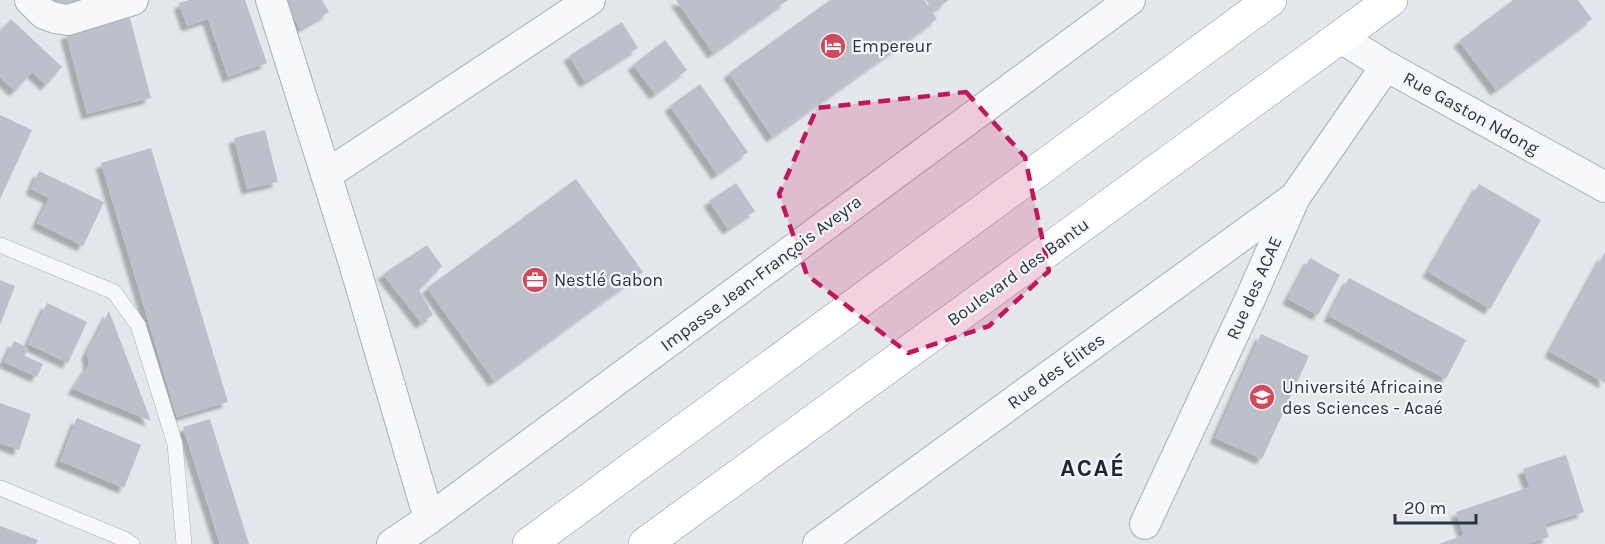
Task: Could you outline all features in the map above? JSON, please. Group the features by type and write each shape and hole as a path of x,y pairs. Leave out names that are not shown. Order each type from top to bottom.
{"highway":[{"path":"529,544 1270,0"},
{"name":"Boulevard des Bantu","path":"645,544 1391,0"}],"street":[{"path":"30,0 44,14 68,20 133,0"},
{"path":"271,0 429,519"},
{"path":"326,175 590,0"},
{"name":"Impasse Jean-François Aveyra","path":"393,544 1130,0"},
{"name":"Rue Gaston Ndong","path":"1339,37 1386,66 1605,187"},
{"name":"Rue des ACAE","path":"1145,524 1251,297 1294,197 1386,66"},
{"name":"Rue des Élites","path":"818,544 1294,197"}],"lane":[{"path":"0,246 114,292 138,325 175,444 184,544"},
{"path":"0,488 132,544"}],"highlighted area":[{"path":"966,92 1025,157 1049,271 989,326 908,353 807,275 779,194 817,108"}],"building":[{"path":"53,0 78,0 62,12"},
{"path":"189,0 245,0 267,63 228,77 208,19 187,26 179,3"},
{"path":"284,0 322,0 329,12 300,29"},
{"path":"676,0 788,0 713,53"},
{"name":"Empereur","path":"830,0 924,0 937,19 772,137 729,73"},
{"path":"926,0 949,0 933,11"},
{"path":"1513,0 1578,0 1592,19 1496,90 1459,41"},
{"path":"130,18 151,98 87,114 66,34"},
{"path":"11,19 62,67 46,85 32,72 15,91 0,77 0,31"},
{"path":"622,22 638,48 585,82 569,56"},
{"path":"665,40 687,70 655,94 633,65"},
{"path":"700,84 748,152 717,174 670,106"},
{"path":"0,115 32,130 0,199"},
{"path":"265,130 278,182 247,189 234,138"},
{"path":"151,148 228,402 177,417 101,163"},
{"path":"39,171 104,202 83,246 37,223 49,198 31,189"},
{"name":"Nestlé Gabon","path":"576,179 643,272 494,381 427,288"},
{"path":"736,183 755,211 728,229 709,201"},
{"path":"1479,184 1541,220 1490,309 1428,272"},
{"path":"427,245 442,266 419,290 433,315 421,323 383,274"},
{"path":"1605,252 1605,383 1550,352"},
{"path":"1310,258 1340,275 1318,315 1288,299"},
{"path":"1349,278 1466,340 1446,379 1329,316"},
{"path":"0,280 15,286 0,325"},
{"path":"47,303 87,322 68,363 28,344"},
{"path":"109,311 151,421 73,389 89,365 87,353"},
{"name":"Université Africaine des Sciences - Acaé","path":"1261,334 1309,356 1262,459 1215,438"},
{"path":"14,341 28,348 25,356 43,364 37,377 4,362"},
{"path":"0,403 31,414 19,450 0,443"},
{"path":"77,418 141,445 124,488 60,461"},
{"path":"210,419 249,544 220,544 183,427"},
{"path":"1566,455 1584,512 1545,524 1549,537 1527,544 1439,544 1464,535 1456,512 1530,487 1523,469"},
{"path":"0,526 38,540 36,544 0,544"}],"place":[{"name":"Empereur","path":"833,46"},
{"name":"Nestlé Gabon","path":"535,280"},
{"name":"Université Africaine des Sciences - Acaé","path":"1262,397"}],"district":[{"name":"ACAÉ","path":"1093,468"}]}
